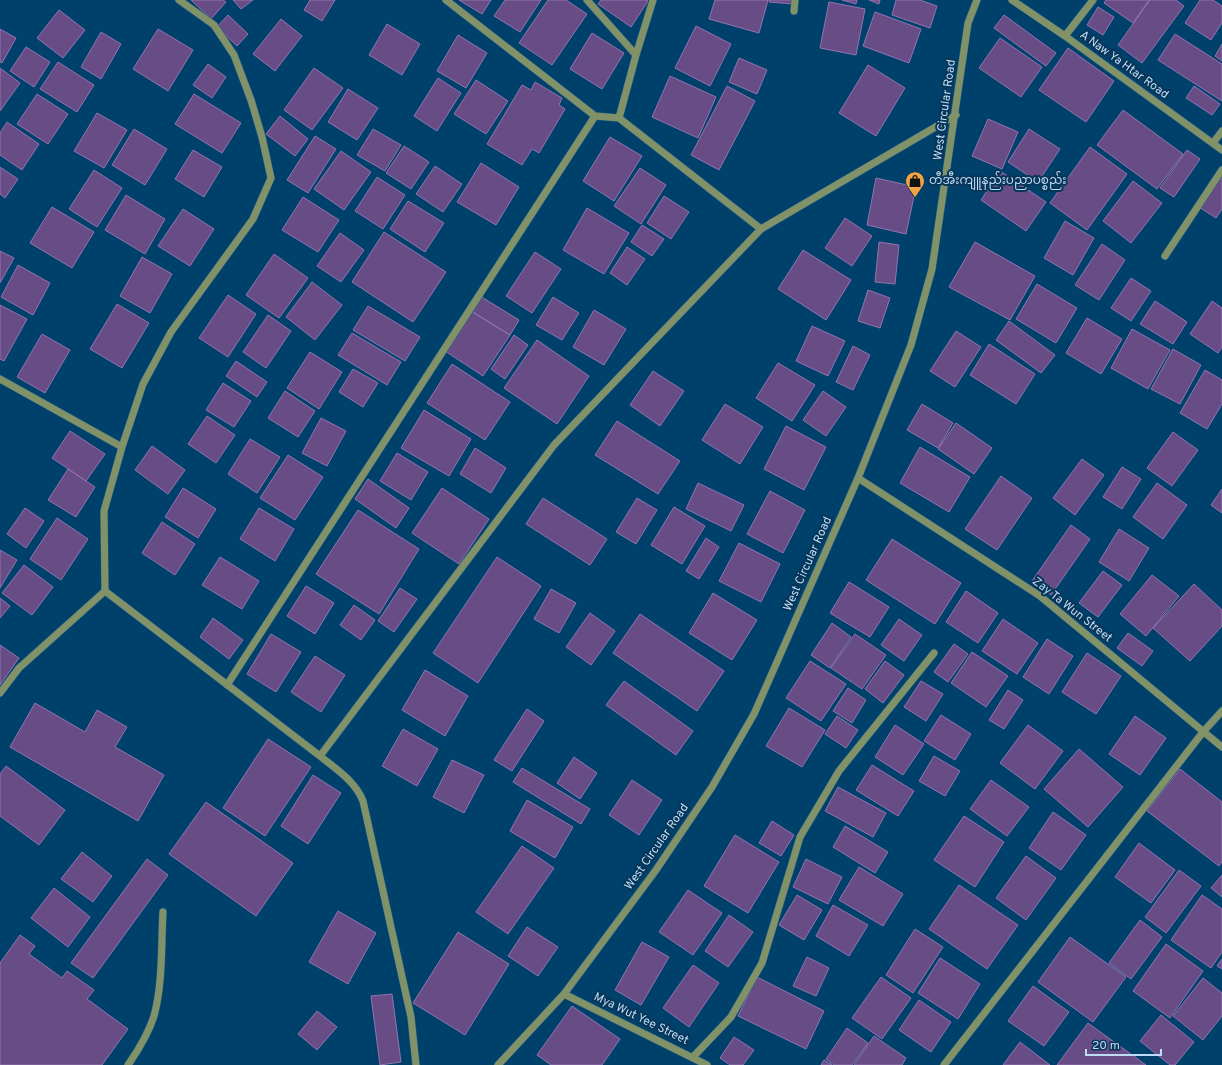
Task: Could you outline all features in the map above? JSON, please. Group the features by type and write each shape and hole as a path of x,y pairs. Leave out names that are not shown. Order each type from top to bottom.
{"street":[{"path":"0,693 19,668 105,591 104,511 122,447 143,384 170,332 254,220 271,178 256,115 234,55 214,25 179,0"},
{"path":"446,0 595,116 619,118 761,229"},
{"path":"587,0 636,54"},
{"path":"619,118 636,54 653,0"},
{"path":"794,11 796,0"},
{"name":"West Circular Road","path":"498,1065 564,994 656,870 716,781 754,714 858,478 911,345 932,269 956,115 968,23 977,0"},
{"name":"A Naw Ya Htar Road","path":"1012,0 1065,36 1222,150"},
{"path":"1065,36 1093,0"},
{"path":"320,756 554,445 761,229 956,115"},
{"path":"227,685 595,116"},
{"path":"1213,143 1222,131"},
{"path":"1165,256 1222,170"},
{"path":"0,388 2,380 122,447"},
{"name":"Zay Ta Wun Street","path":"858,478 1040,596 1222,747"},
{"path":"105,591 320,756 360,792 411,1017 416,1065"},
{"path":"693,1057 731,1017 762,963 800,837 839,771 934,653"},
{"path":"944,1065 1203,732 1222,711"},
{"path":"128,1065 138,1052 154,1017 160,977 163,912"},
{"name":"Mya Wut Yee Street","path":"564,994 708,1065"}],"building":[{"path":"191,0 223,0 226,2 211,19"},
{"path":"233,0 253,0 241,9"},
{"path":"310,0 335,0 322,21 304,10"},
{"path":"459,0 491,0 482,14"},
{"path":"505,0 541,0 520,32 494,16"},
{"path":"548,0 566,0 587,14 552,65 519,43"},
{"path":"601,0 648,1 631,27 598,4"},
{"path":"715,0 768,0 759,33 709,19"},
{"path":"769,0 793,0 793,4 769,2"},
{"path":"842,0 857,0 856,4"},
{"path":"869,0 880,0 879,4"},
{"path":"896,0 920,0 937,6 930,28 892,15"},
{"path":"1106,0 1149,0 1133,23 1104,3"},
{"path":"1150,0 1176,0 1184,6 1142,63 1118,45"},
{"path":"1200,0 1213,0 1222,6 1222,23 1211,40 1185,23"},
{"path":"829,2 865,9 856,55 820,48"},
{"path":"1098,7 1114,17 1103,35 1087,25"},
{"path":"59,10 85,30 63,58 37,38"},
{"path":"875,12 921,29 909,63 863,46"},
{"path":"228,15 248,34 237,46 217,27"},
{"path":"1004,15 1056,53 1046,66 994,28"},
{"path":"281,19 302,36 275,71 253,54"},
{"path":"387,24 420,44 402,75 369,55"},
{"path":"696,26 731,44 710,86 675,68"},
{"path":"0,29 16,38 2,63 0,62"},
{"path":"158,29 193,50 168,91 133,69"},
{"path":"101,32 121,44 101,79 81,67"},
{"path":"592,33 624,53 602,89 570,69"},
{"path":"1175,34 1222,64 1222,101 1158,60"},
{"path":"458,35 487,53 466,88 437,71"},
{"path":"1000,38 1042,67 1021,97 979,68"},
{"path":"1222,44 1222,61 1215,56"},
{"path":"26,47 50,62 34,87 10,71"},
{"path":"1068,48 1114,81 1086,122 1039,90"},
{"path":"739,58 767,70 757,94 729,82"},
{"path":"58,62 94,85 77,112 40,89"},
{"path":"208,64 226,77 212,98 193,85"},
{"path":"868,65 905,88 876,136 839,113"},
{"path":"0,68 20,83 0,111"},
{"path":"314,68 343,88 312,130 284,110"},
{"path":"670,76 716,97 698,138 652,117"},
{"path":"438,78 461,93 437,131 414,116"},
{"path":"476,80 508,101 486,134 454,114"},
{"path":"535,82 562,98 559,105 565,109 539,153 532,149 522,165 487,144 522,85 531,90"},
{"path":"727,86 755,101 719,170 691,155"},
{"path":"1194,86 1220,104 1212,115 1186,98"},
{"path":"348,89 378,108 357,140 328,122"},
{"path":"37,94 68,114 48,144 17,124"},
{"path":"194,94 241,123 222,153 175,124"},
{"path":"1123,110 1183,154 1157,189 1097,145"},
{"path":"97,113 127,130 104,168 74,151"},
{"path":"280,116 308,139 295,156 266,134"},
{"path":"988,119 1018,132 1002,169 972,156"},
{"path":"7,122 39,144 22,170 0,155 0,133"},
{"path":"134,129 167,149 145,185 112,165"},
{"path":"373,129 401,145 385,171 357,155"},
{"path":"1029,129 1060,149 1038,182 1008,162"},
{"path":"315,136 336,149 308,193 287,180"},
{"path":"610,137 642,156 614,201 583,181"},
{"path":"404,146 429,162 411,189 386,173"},
{"path":"1090,147 1127,174 1087,230 1050,203"},
{"path":"193,150 222,167 204,197 175,179"},
{"path":"1187,150 1200,159 1174,197 1160,188"},
{"path":"341,151 371,172 344,210 314,189"},
{"path":"481,163 519,187 496,225 457,202"},
{"path":"435,166 462,184 443,212 416,194"},
{"path":"0,167 18,179 5,198 0,194"},
{"path":"640,168 666,185 641,224 614,206"},
{"path":"94,170 122,188 97,227 69,209"},
{"path":"1000,171 1046,202 1026,231 981,200"},
{"path":"1222,172 1222,209 1216,218 1199,207"},
{"path":"377,177 405,195 383,229 355,211"},
{"path":"876,178 916,187 906,234 867,225"},
{"path":"1133,181 1162,203 1131,243 1103,221"},
{"path":"126,195 165,219 145,254 105,230"},
{"path":"664,196 689,212 671,239 647,223"},
{"path":"303,197 339,220 318,252 282,230"},
{"path":"408,201 444,223 425,252 390,229"},
{"path":"52,207 94,232 72,268 30,243"},
{"path":"587,208 629,233 604,274 563,250"},
{"path":"183,209 214,229 190,266 158,246"},
{"path":"845,218 872,236 852,266 825,248"},
{"path":"1065,221 1094,238 1073,275 1044,258"},
{"path":"642,225 664,239 652,256 631,242"},
{"path":"384,232 446,272 413,322 352,282"},
{"path":"340,233 364,250 341,282 317,266"},
{"path":"879,242 899,245 895,284 875,282"},
{"path":"975,242 1035,276 1010,320 949,287"},
{"path":"1102,244 1125,260 1099,300 1075,285"},
{"path":"627,247 645,259 627,285 610,273"},
{"path":"803,250 851,280 826,320 778,289"},
{"path":"0,251 14,258 0,283"},
{"path":"535,252 561,269 532,313 506,296"},
{"path":"274,254 308,278 279,318 246,295"},
{"path":"142,257 172,274 150,313 120,296"},
{"path":"18,265 50,283 33,315 1,297"},
{"path":"1131,278 1151,291 1131,321 1111,308"},
{"path":"312,282 342,305 315,340 286,317"},
{"path":"1037,284 1077,308 1056,343 1016,319"},
{"path":"868,290 890,298 880,328 858,321"},
{"path":"228,295 256,314 228,357 199,338"},
{"path":"480,296 519,320 510,335 471,311"},
{"path":"553,297 579,313 562,340 536,325"},
{"path":"1155,301 1187,322 1173,344 1140,324"},
{"path":"1212,301 1222,308 1222,347 1218,353 1190,334"},
{"path":"117,304 149,323 122,368 90,349"},
{"path":"0,305 27,319 4,361 0,359"},
{"path":"368,306 420,337 405,361 353,330"},
{"path":"594,310 626,329 604,365 573,347"},
{"path":"471,311 510,335 483,376 445,351"},
{"path":"268,315 291,331 266,368 243,352"},
{"path":"1087,318 1122,339 1101,374 1066,353"},
{"path":"1009,321 1055,355 1041,373 996,340"},
{"path":"812,326 845,341 828,376 796,361"},
{"path":"1132,329 1170,350 1148,389 1111,368"},
{"path":"956,331 981,347 955,387 930,371"},
{"path":"352,333 401,362 387,385 338,355"},
{"path":"42,334 70,350 45,393 17,377"},
{"path":"514,335 528,345 505,379 491,369"},
{"path":"537,340 589,376 557,424 504,388"},
{"path":"989,344 1035,374 1016,404 970,375"},
{"path":"853,346 870,355 853,390 836,382"},
{"path":"1173,349 1201,365 1180,404 1151,389"},
{"path":"310,352 342,372 319,409 287,388"},
{"path":"236,361 267,382 257,397 226,376"},
{"path":"778,363 815,385 792,421 756,398"},
{"path":"452,364 510,402 485,440 427,403"},
{"path":"353,369 378,383 363,407 339,392"},
{"path":"1205,370 1222,380 1222,404 1207,429 1180,413"},
{"path":"653,371 684,391 660,426 630,405"},
{"path":"223,383 251,401 234,427 206,410"},
{"path":"285,391 315,411 298,437 268,418"},
{"path":"823,391 846,407 826,436 803,420"},
{"path":"725,404 763,427 740,464 702,440"},
{"path":"922,404 953,423 938,448 907,430"},
{"path":"424,410 471,439 449,476 401,448"},
{"path":"207,416 235,435 216,463 188,444"},
{"path":"321,418 346,431 327,466 302,453"},
{"path":"617,421 680,461 658,494 595,455"},
{"path":"956,423 992,448 974,474 938,449"},
{"path":"786,426 826,447 804,490 764,469"},
{"path":"70,431 105,454 86,481 52,458"},
{"path":"1173,432 1198,450 1172,486 1147,468"},
{"path":"250,439 280,457 257,493 228,474"},
{"path":"152,446 185,470 168,494 135,470"},
{"path":"920,447 970,477 949,512 900,483"},
{"path":"475,448 506,468 491,493 460,474"},
{"path":"397,453 428,472 411,500 380,481"},
{"path":"288,455 323,477 295,520 260,498"},
{"path":"1082,459 1104,475 1075,515 1053,498"},
{"path":"1122,467 1141,479 1122,509 1103,497"},
{"path":"68,469 95,487 76,517 48,500"},
{"path":"1001,476 1032,498 997,550 965,529"},
{"path":"368,479 409,508 396,528 355,499"},
{"path":"698,483 744,505 731,531 686,509"},
{"path":"1157,483 1187,505 1163,539 1133,517"},
{"path":"183,488 216,509 198,538 165,517"},
{"path":"442,488 489,519 459,564 412,533"},
{"path":"1222,489 1222,513 1211,505"},
{"path":"770,491 805,510 783,553 747,534"},
{"path":"543,498 607,539 590,565 526,524"},
{"path":"637,498 657,510 636,544 616,532"},
{"path":"674,507 705,526 682,564 651,545"},
{"path":"25,508 44,521 26,548 7,534"},
{"path":"259,508 294,529 275,561 240,539"},
{"path":"358,510 419,549 379,614 316,574"},
{"path":"57,518 88,539 61,580 30,559"},
{"path":"162,522 195,544 175,575 142,553"},
{"path":"1071,525 1090,539 1051,595 1032,581"},
{"path":"1119,529 1149,548 1129,581 1099,562"},
{"path":"706,538 719,547 699,579 686,571"},
{"path":"892,539 961,583 935,624 866,580"},
{"path":"739,543 780,564 761,602 719,581"},
{"path":"0,550 17,560 0,588"},
{"path":"220,557 259,581 242,609 202,585"},
{"path":"497,557 541,586 478,683 433,653"},
{"path":"24,565 53,587 32,615 2,593"},
{"path":"1103,571 1122,585 1098,617 1079,603"},
{"path":"1152,575 1179,596 1146,636 1120,614"},
{"path":"849,582 889,607 870,637 830,613"},
{"path":"1194,584 1222,610 1222,626 1190,661 1153,628"},
{"path":"306,586 334,603 315,634 287,616"},
{"path":"400,588 417,599 394,632 378,621"},
{"path":"551,589 576,603 559,633 534,619"},
{"path":"966,591 998,613 978,643 946,622"},
{"path":"713,593 757,620 732,660 689,633"},
{"path":"0,598 10,606 0,618"},
{"path":"354,605 375,620 361,640 340,625"},
{"path":"590,613 615,631 591,665 566,647"},
{"path":"640,614 724,671 697,711 613,653"},
{"path":"213,618 243,640 229,659 200,637"},
{"path":"899,619 922,635 904,661 881,645"},
{"path":"1003,619 1038,643 1017,674 982,651"},
{"path":"832,623 851,637 830,668 811,655"},
{"path":"1128,633 1153,651 1142,666 1117,648"},
{"path":"271,634 301,652 276,692 247,674"},
{"path":"855,634 886,655 862,689 831,668"},
{"path":"1047,639 1073,656 1049,694 1023,677"},
{"path":"954,644 968,654 948,682 934,672"},
{"path":"0,645 19,658 0,685"},
{"path":"972,652 1008,676 986,707 951,683"},
{"path":"1087,653 1121,676 1096,714 1062,692"},
{"path":"315,656 345,675 321,712 291,692"},
{"path":"810,661 846,684 821,721 786,698"},
{"path":"885,661 904,675 883,703 865,689"},
{"path":"425,670 468,696 445,736 402,710"},
{"path":"624,681 693,731 676,755 606,705"},
{"path":"921,681 943,694 926,721 904,707"},
{"path":"848,688 866,700 852,723 833,711"},
{"path":"1008,690 1023,700 1004,729 989,720"},
{"path":"35,703 85,732 97,710 127,727 115,747 164,775 138,821 10,747"},
{"path":"789,708 825,730 802,767 766,746"},
{"path":"527,709 544,721 512,771 494,760"},
{"path":"941,715 971,734 955,760 924,741"},
{"path":"837,716 858,730 846,748 825,734"},
{"path":"1135,716 1166,738 1140,775 1109,754"},
{"path":"895,725 924,744 903,775 875,757"},
{"path":"1028,725 1063,751 1035,789 1000,763"},
{"path":"403,729 438,749 417,786 382,766"},
{"path":"268,739 311,767 265,836 223,808"},
{"path":"1079,749 1123,787 1088,827 1044,789"},
{"path":"934,756 960,771 945,796 919,781"},
{"path":"574,757 597,773 580,799 557,783"},
{"path":"452,760 484,775 464,813 433,797"},
{"path":"872,765 914,791 898,816 856,790"},
{"path":"6,766 65,810 39,845 0,816 0,774"},
{"path":"522,768 590,809 581,824 513,782"},
{"path":"1180,769 1222,802 1222,862 1219,866 1147,811"},
{"path":"313,775 341,793 308,844 281,826"},
{"path":"632,780 662,800 639,835 609,815"},
{"path":"991,780 1029,807 1007,836 970,809"},
{"path":"838,787 886,813 873,837 825,811"},
{"path":"527,800 573,827 555,858 510,831"},
{"path":"206,802 293,863 256,916 169,854"},
{"path":"1053,812 1086,835 1061,870 1029,848"},
{"path":"964,816 1004,842 975,887 934,860"},
{"path":"772,821 794,835 781,856 759,843"},
{"path":"845,826 888,852 875,873 833,847"},
{"path":"735,835 779,862 748,913 704,886"},
{"path":"1139,843 1175,870 1151,903 1115,877"},
{"path":"522,846 554,868 508,934 476,912"},
{"path":"82,852 112,876 93,902 61,879"},
{"path":"1026,856 1056,878 1026,920 996,898"},
{"path":"147,859 168,875 93,978 71,963"},
{"path":"806,859 842,877 828,904 793,887"},
{"path":"859,867 903,894 883,926 839,900"},
{"path":"1179,870 1201,886 1166,933 1145,917"},
{"path":"1222,875 1222,897 1211,888"},
{"path":"959,885 1018,925 987,969 929,929"},
{"path":"54,888 90,917 68,947 31,918"},
{"path":"688,890 722,913 693,955 659,932"},
{"path":"797,895 822,910 804,940 779,925"},
{"path":"1202,895 1222,909 1222,952 1211,968 1171,940"},
{"path":"833,905 868,925 849,956 816,936"},
{"path":"338,911 376,933 348,984 309,962"},
{"path":"729,915 753,932 728,967 705,951"},
{"path":"1140,920 1162,937 1131,979 1109,963"},
{"path":"527,927 558,947 538,976 508,956"},
{"path":"915,929 943,947 913,993 886,975"},
{"path":"458,932 509,964 465,1035 413,1003"},
{"path":"20,935 35,946 29,954 62,978 67,971 94,990 87,999 128,1029 102,1065 0,1065 0,963"},
{"path":"1070,937 1126,977 1093,1022 1038,982"},
{"path":"642,942 669,957 641,1005 615,990"},
{"path":"1166,944 1203,971 1170,1018 1133,991"},
{"path":"807,957 829,968 816,996 793,986"},
{"path":"940,958 980,984 958,1019 918,993"},
{"path":"1222,959 1222,969 1217,966"},
{"path":"693,965 719,983 689,1027 663,1008"},
{"path":"757,977 824,1011 806,1049 738,1016"},
{"path":"881,977 911,998 882,1039 852,1018"},
{"path":"1203,978 1222,993 1222,1016 1203,1040 1173,1016"},
{"path":"1033,986 1069,1012 1044,1046 1008,1021"},
{"path":"392,994 401,1062 380,1065 371,996"},
{"path":"919,1000 951,1022 931,1052 899,1030"},
{"path":"572,1006 620,1039 602,1065 551,1065 537,1055"},
{"path":"317,1011 337,1027 317,1050 298,1034"},
{"path":"1161,1015 1194,1042 1175,1065 1170,1065 1140,1041"},
{"path":"1088,1023 1146,1065 1057,1065"},
{"path":"847,1028 868,1043 852,1065 834,1065 826,1059"},
{"path":"874,1036 906,1058 902,1065 854,1065"},
{"path":"734,1037 754,1050 743,1065 730,1065 720,1058"},
{"path":"1020,1042 1050,1065 1003,1065"},
{"path":"824,1060 832,1065 821,1065"}],"place":[{"name":"တီအီးကျူနည်းပညာပစ္စည်း","path":"915,198"}]}
